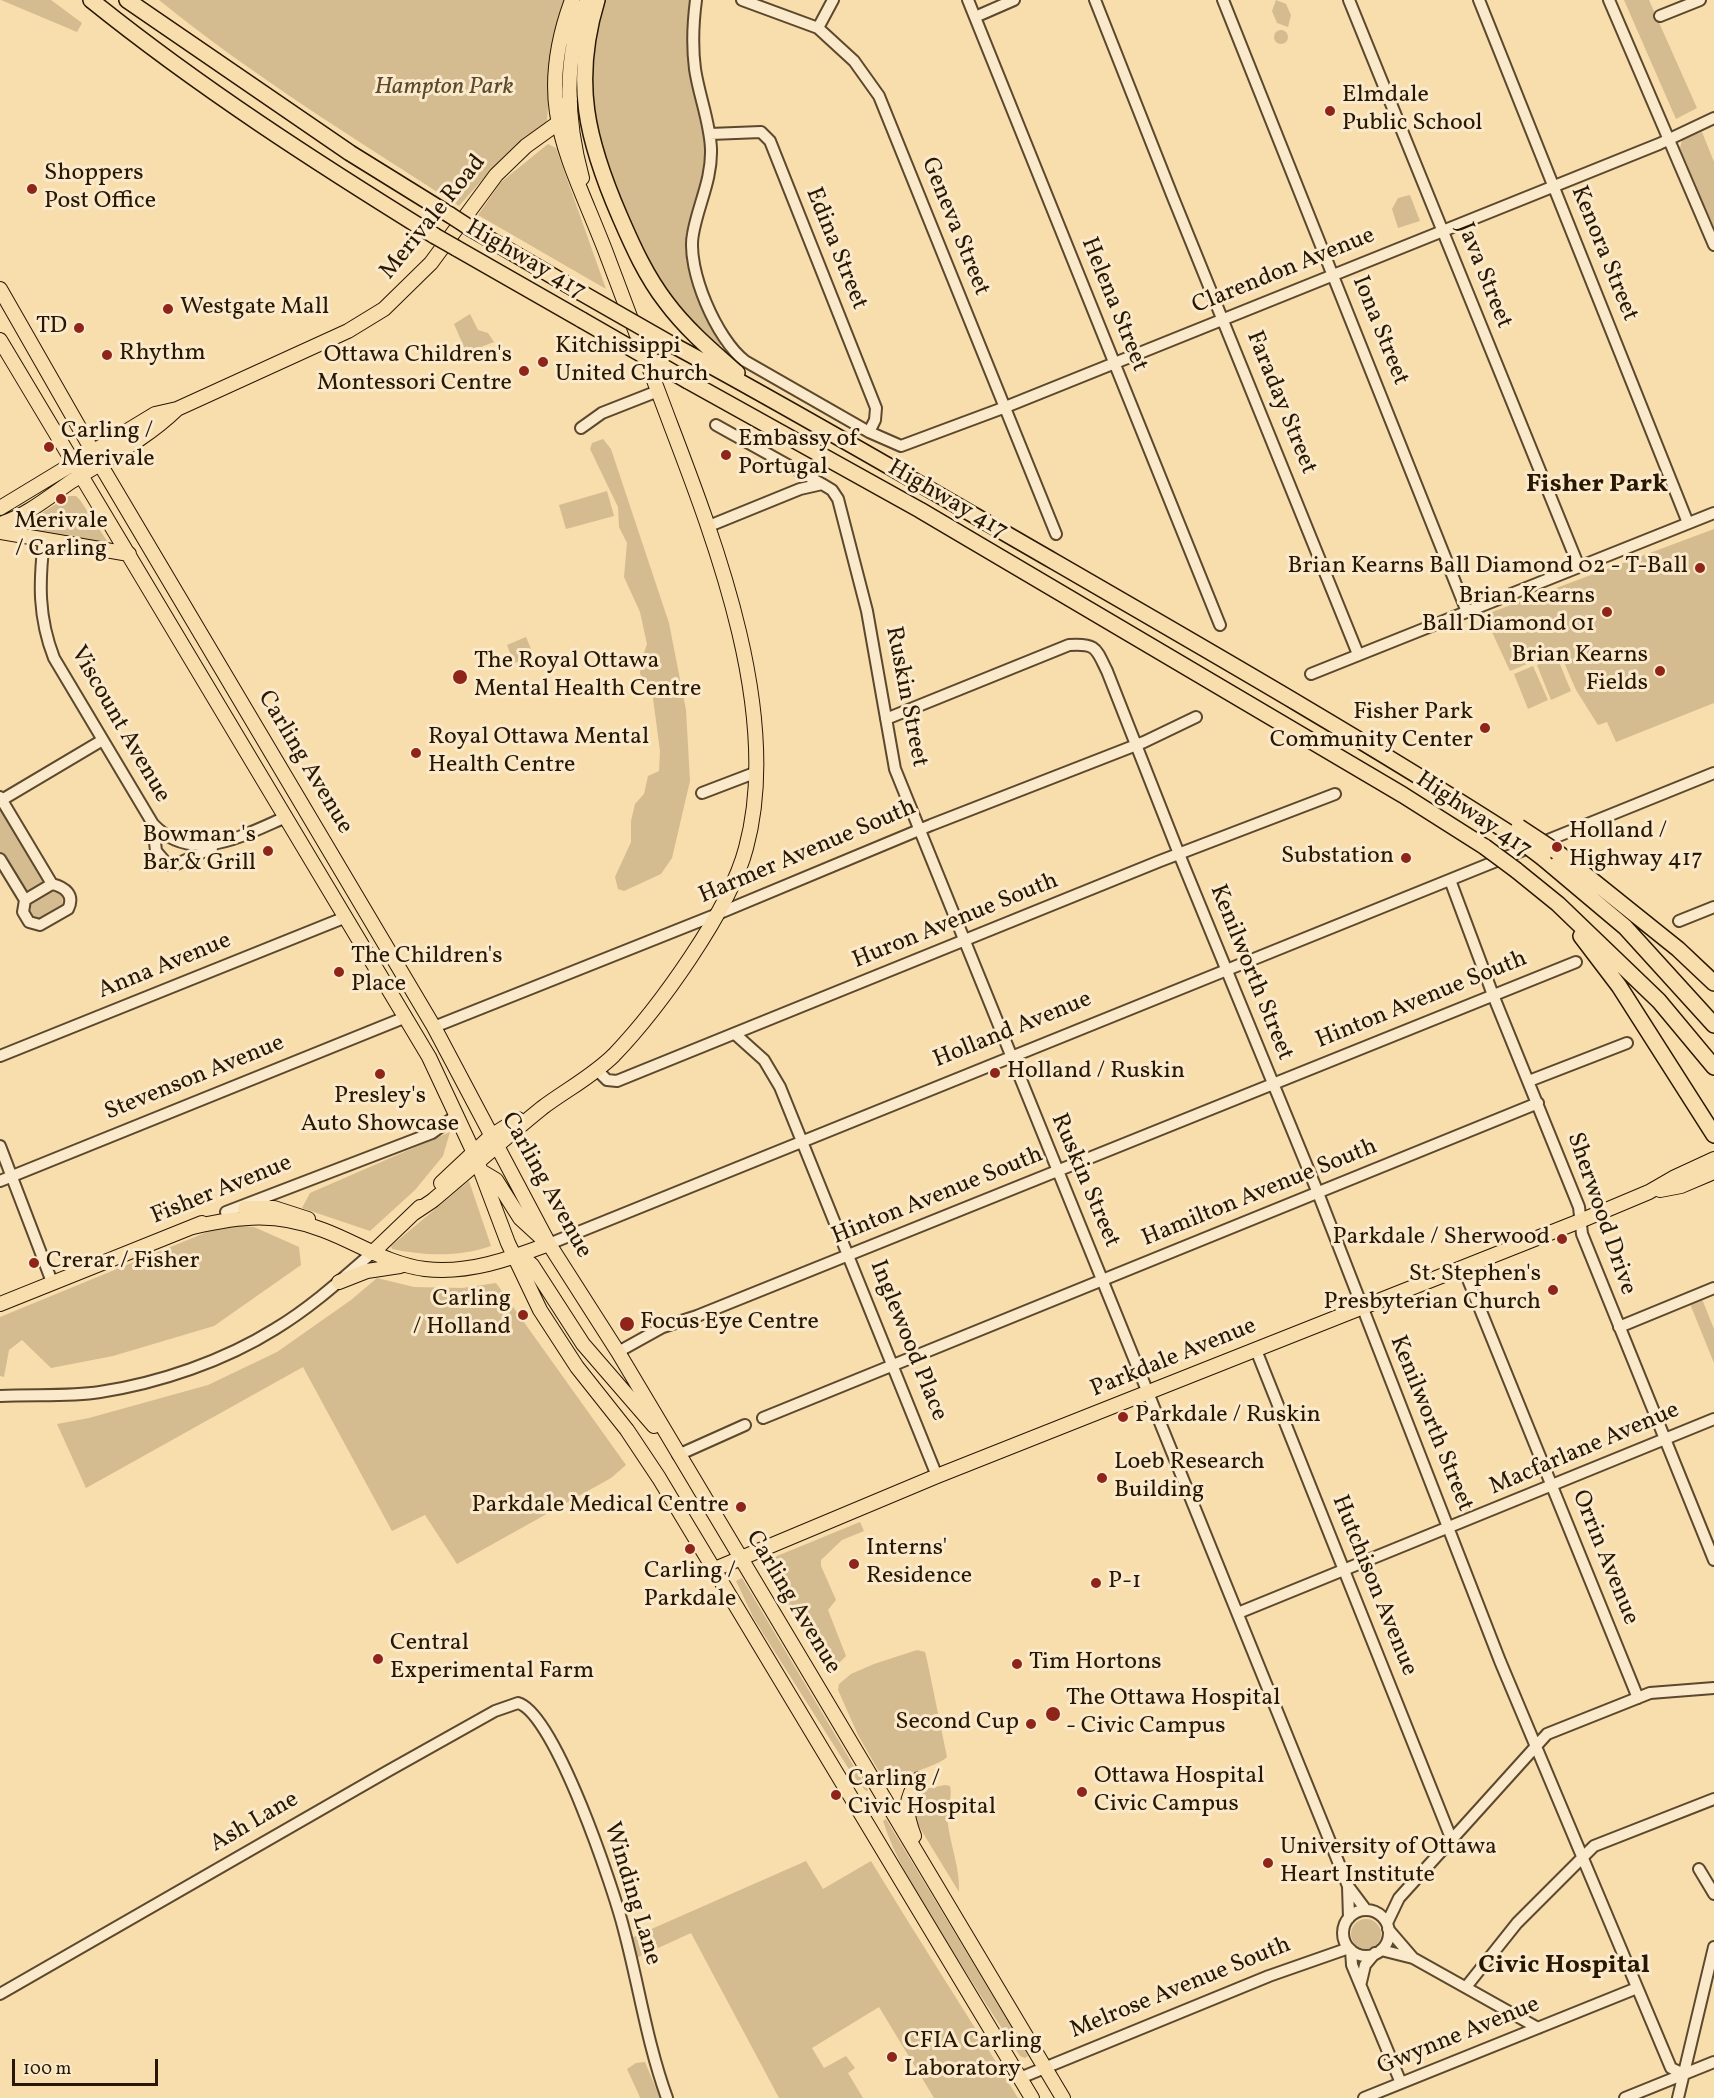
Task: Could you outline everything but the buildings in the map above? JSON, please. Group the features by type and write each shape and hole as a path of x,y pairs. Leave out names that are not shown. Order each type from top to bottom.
{"highway":[{"name":"Highway 417","path":"91,0 172,62 435,236 688,381 920,510 1403,795 1485,847 1558,904 1659,1001 1714,1067"},
{"path":"127,0 350,153 470,228 671,344 758,391 1516,832 1678,949 1714,983"},
{"path":"144,0 184,39"},
{"path":"597,0 586,45 584,93 586,121 602,174 633,247 658,292 699,339 758,391"},
{"path":"1550,855 1625,927 1714,1025"},
{"path":"1558,904 1619,986 1714,1135"}],"main road":[{"path":"372,1253 414,1213 478,1162 494,1142 526,1114 544,1107 597,1070 641,1023 694,950 715,915 745,854 753,820 757,772 754,728 742,649 727,584 709,526 594,221 571,171 558,123 555,100 557,68 563,29 572,0"},
{"path":"586,0 574,42 570,99 578,161 594,221"},
{"path":"558,123 570,99"},
{"name":"Merivale Road","path":"0,508 155,414 177,409 348,331 384,309 431,263 496,175 526,146 558,123"},
{"name":"Carling Avenue","path":"0,289 100,464 434,1027 549,1244 618,1352 1063,2098"},
{"name":"Carling Avenue","path":"0,340 406,1017 457,1115 478,1162 514,1257 555,1335 643,1453 1032,2098"},
{"name":"Merivale Road","path":"0,524 21,515 100,464 161,424 177,409"},
{"path":"0,532 129,554"},
{"path":"356,935 374,924"},
{"name":"Parkdale Avenue","path":"715,1569 937,1476 1580,1221 1650,1192 1675,1177 1714,1160"},
{"path":"478,1162 496,1180 525,1225 549,1244"},
{"name":"Parkdale Avenue","path":"1650,1192 1681,1186 1714,1172"},
{"name":"Holland Avenue","path":"226,1212 260,1207 281,1209 307,1218 324,1230 372,1253 405,1265 427,1269 459,1269 514,1257 549,1244"},
{"name":"Fisher Avenue","path":"0,1304 226,1212"},
{"name":"Holland Avenue","path":"193,1227 231,1218 259,1216 324,1230"},
{"path":"514,1257 525,1259 532,1266 583,1344 678,1455"},
{"path":"339,1282 367,1271 405,1265"},
{"path":"919,1779 908,1797 907,1815 931,1877"}],"street":[{"name":"Clarendon Avenue","path":"696,0 693,30 695,70 710,134 709,179 693,231 692,249 697,275 723,338 732,351 745,361 869,432 896,445 904,446 1004,408 1554,186 1714,118"},
{"name":"Geneva Street","path":"742,0 818,28 854,61 879,96 1056,534"},
{"path":"818,28 832,0"},
{"name":"Helena Street","path":"968,0 1220,625"},
{"path":"975,16 1014,0"},
{"name":"Faraday Street","path":"1095,0 1358,654"},
{"name":"Iona Street","path":"1223,0 1467,612"},
{"name":"Java Street","path":"1349,0 1578,567"},
{"name":"Kenora Street","path":"1479,0 1688,523"},
{"path":"1609,0 1714,245"},
{"path":"1660,16 1700,0"},
{"name":"Edina Street","path":"710,134 761,132 770,141 876,408 875,420 869,432"},
{"path":"581,428 611,409 658,392"},
{"name":"Ruskin Street","path":"716,425 832,490 838,499 867,611 895,769 1348,1886 1369,1910"},
{"path":"709,526 800,489 822,484"},
{"path":"1311,674 1714,513"},
{"name":"Viscount Avenue","path":"44,540 39,601 46,638 59,670 153,824 166,836 179,842 195,846 218,845"},
{"name":"Kenilworth Street","path":"886,719 1069,645 1089,644 1095,648 1318,1193 1361,1308 1581,1857 1671,2068 1684,2074"},
{"name":"Harmer Avenue South","path":"434,1027 715,915 920,829 1136,744 1197,717"},
{"path":"0,859 25,900 23,912 25,918 34,925 46,923 64,913 70,904 69,894 62,887 52,884 0,799 101,741"},
{"path":"702,792 757,772"},
{"name":"Holland Avenue","path":"549,1244 1714,773"},
{"name":"Huron Avenue South","path":"597,1070 607,1080 614,1082 964,943 1179,854 1335,794"},
{"name":"Viscount Avenue","path":"153,824 156,851 168,865 177,864 286,817"},
{"name":"Sherwood Drive","path":"1450,880 1493,995 1579,1207 1582,1234 1714,1560"},
{"path":"25,900 52,884"},
{"path":"1679,921 1714,907"},
{"name":"Anna Avenue","path":"0,1056 346,917"},
{"name":"Hinton Avenue South","path":"618,1352 668,1325 850,1255 1576,962"},
{"name":"Stevenson Avenue","path":"0,1180 406,1017"},
{"name":"Inglewood Place","path":"735,1034 764,1060 780,1087 850,1255 937,1476"},
{"path":"1529,1081 1627,1043"},
{"name":"Hamilton Avenue South","path":"763,1418 1538,1103"},
{"name":"Fisher Avenue","path":"226,1212 432,1133 457,1115"},
{"path":"0,1146 52,1282"},
{"path":"0,1396 99,1392 144,1383 187,1370 275,1330 339,1282 372,1253"},
{"name":"Orrin Avenue","path":"1463,1267 1638,1698"},
{"path":"1619,1327 1714,1288"},
{"name":"Hutchison Avenue","path":"1256,1350 1346,1570 1451,1838"},
{"name":"Macfarlane Avenue","path":"1238,1613 1449,1529 1714,1419"},
{"path":"678,1455 745,1425"},
{"path":"1361,1982 1365,1965 1387,1940 1387,1926 1399,1898 1547,1734 1650,1693 1714,1688"},
{"name":"Ash Lane","path":"0,1994 495,1711 518,1703 533,1711"},
{"name":"Winding Lane","path":"533,1711 557,1752 592,1832 624,1929 656,2067 667,2098"},
{"path":"1466,1987 1517,1923 1594,1846 1714,1799"},
{"path":"1699,1869 1714,1894"},
{"name":"Ruskin Street","path":"1348,1886 1348,1918"},
{"path":"1399,1898 1348,1918 1343,1930 1350,1949 1351,1961 1401,2083"},
{"path":"1369,1910 1387,1926 1413,1958"},
{"name":"Melrose Avenue South","path":"1326,1954 1343,1930"},
{"path":"1678,2098 1714,1947"},
{"path":"1350,1949 1363,1955 1378,1951 1413,1958 1538,2028"},
{"name":"Melrose Avenue South","path":"1020,2078 1044,2066 1326,1954 1350,1949"},
{"name":"Gwynne Avenue","path":"1364,2098 1637,1988"},
{"path":"1625,2098 1714,2062"}],"green space":[{"path":"1,0 51,0 82,23 77,32"},
{"name":"Hampton Park","path":"159,0 565,0 552,55 547,121 490,171 459,206 269,82"},
{"path":"602,0 700,0 698,58 713,135 697,232 698,266 717,319 732,346 718,345 680,311 650,270 611,188 588,109 596,17"},
{"path":"1276,0 1286,4 1291,15 1288,27 1277,23 1272,11"},
{"path":"1624,0 1649,0 1697,108 1676,119"},
{"path":"1278,30 1284,30 1288,37 1284,44 1278,44 1274,40 1274,34"},
{"path":"1702,132 1714,162 1714,228 1680,148 1682,140"},
{"path":"548,144 556,148 606,289 478,215 501,182"},
{"path":"1410,195 1420,221 1398,228 1392,209 1398,198"},
{"path":"470,314 478,330 488,333 494,342 470,351 465,349 454,324"},
{"path":"603,439 611,449 669,623 686,710 690,781 672,858 661,874 624,891 618,889 615,877 631,842 631,821 635,804 644,794 648,776 659,771 660,751 652,691 640,674 641,661 647,644 640,612 624,577 627,543 619,527 618,507 590,449 592,443"},
{"path":"607,491 614,516 566,529 559,505"},
{"path":"69,496 76,496 80,500 107,541 106,543 20,529"},
{"name":"Fisher Park","path":"1714,529 1714,703 1616,742 1607,722 1598,725 1576,690 1559,651 1510,671 1484,615"},
{"path":"526,637 534,656 514,663 507,645"},
{"path":"1557,657 1571,691 1551,700 1537,665"},
{"path":"1533,666 1548,700 1528,709 1514,674"},
{"path":"0,803 63,896 62,908 42,920 30,914 30,901 0,851"},
{"path":"450,1132 443,1156 415,1190 370,1231 302,1208 310,1193"},
{"path":"469,1181 491,1246 454,1254 417,1253 392,1249 391,1246"},
{"path":"224,1225 254,1227 299,1247 301,1265 214,1326 113,1356 51,1368 22,1340 9,1350 4,1377 0,1376 0,1317"},
{"path":"377,1278 414,1287 462,1288 496,1283 626,1465 611,1478 457,1564 425,1515 392,1531 303,1367 86,1488 57,1424 89,1418 208,1385 277,1352 351,1300"},
{"path":"1700,1294 1714,1329 1714,1363 1688,1299"},
{"path":"860,1522 864,1531 842,1540 821,1560 821,1566 836,1600 828,1610 846,1656 836,1666 823,1664 767,1569 772,1558"},
{"path":"742,1578 868,1790 866,1791 852,1774 754,1619 736,1581"},
{"path":"917,1650 925,1652 947,1757 931,1766 896,1779 881,1775 858,1735 838,1690 839,1684 851,1674"},
{"path":"950,1786 951,1791 948,1825 957,1866 959,1892 915,1820 913,1807 925,1789"},
{"path":"886,1819 1017,2036 1028,2056 1025,2058 1020,2056 913,1886 888,1835 883,1821"},
{"path":"806,1861 823,1889 871,1861 1018,2098 934,2098 879,2007 812,2048 824,2068 846,2056 855,2068 848,2073 863,2098 779,2098 691,1933 636,1958 631,1938"},
{"path":"1366,1919 1377,1923 1381,1934 1377,1945 1366,1949 1355,1945 1351,1934 1355,1923"},
{"path":"645,2062 660,2098 640,2098 627,2069 636,2063"}],"place":[{"name":"Elmdale Public School","path":"1330,111"},
{"name":"Shoppers Post Office","path":"32,189"},
{"name":"Westgate Mall","path":"168,309"},
{"name":"TD","path":"79,328"},
{"name":"Rhythm","path":"107,355"},
{"name":"Kitchissippi United Church","path":"543,362"},
{"name":"Ottawa Children's Montessori Centre","path":"524,371"},
{"name":"Carling / Merivale","path":"49,447"},
{"name":"Embassy of Portugal","path":"726,455"},
{"name":"Merivale / Carling","path":"61,499"},
{"name":"Brian Kearns Ball Diamond 02 - T-Ball","path":"1700,568"},
{"name":"Brian Kearns Ball Diamond 01","path":"1607,612"},
{"name":"Brian Kearns Fields","path":"1660,671"},
{"name":"The Royal Ottawa Mental Health Centre","path":"460,677"},
{"name":"Fisher Park Community Center","path":"1485,728"},
{"name":"Royal Ottawa Mental Health Centre","path":"416,753"},
{"name":"Holland / Highway 417","path":"1557,847"},
{"name":"Bowman 's Bar & Grill","path":"268,851"},
{"name":"Substation","path":"1406,858"},
{"name":"The Children's Place","path":"339,972"},
{"name":"Holland / Ruskin","path":"995,1073"},
{"name":"Presley's Auto Showcase","path":"380,1074"},
{"name":"Parkdale / Sherwood","path":"1562,1239"},
{"name":"Crerar / Fisher","path":"34,1263"},
{"name":"St. Stephen's Presbyterian Church","path":"1553,1290"},
{"name":"Carling / Holland","path":"523,1315"},
{"name":"Focus Eye Centre","path":"627,1324"},
{"name":"Parkdale / Ruskin","path":"1123,1417"},
{"name":"Loeb Research Building","path":"1102,1478"},
{"name":"Parkdale Medical Centre","path":"741,1507"},
{"name":"Carling / Parkdale","path":"690,1549"},
{"name":"Interns' Residence","path":"854,1564"},
{"name":"P-1","path":"1096,1583"},
{"name":"Central Experimental Farm","path":"378,1659"},
{"name":"Tim Hortons","path":"1017,1664"},
{"name":"The Ottawa Hospital - Civic Campus","path":"1053,1714"},
{"name":"Second Cup","path":"1031,1724"},
{"name":"Ottawa Hospital Civic Campus","path":"1082,1792"},
{"name":"Carling / Civic Hospital","path":"836,1795"},
{"name":"University of Ottawa Heart Institute","path":"1268,1863"},
{"name":"CFIA Carling Laboratory","path":"892,2057"}],"district":[{"name":"Fisher Park","path":"1597,486"},
{"name":"Civic Hospital","path":"1564,1967"}]}
